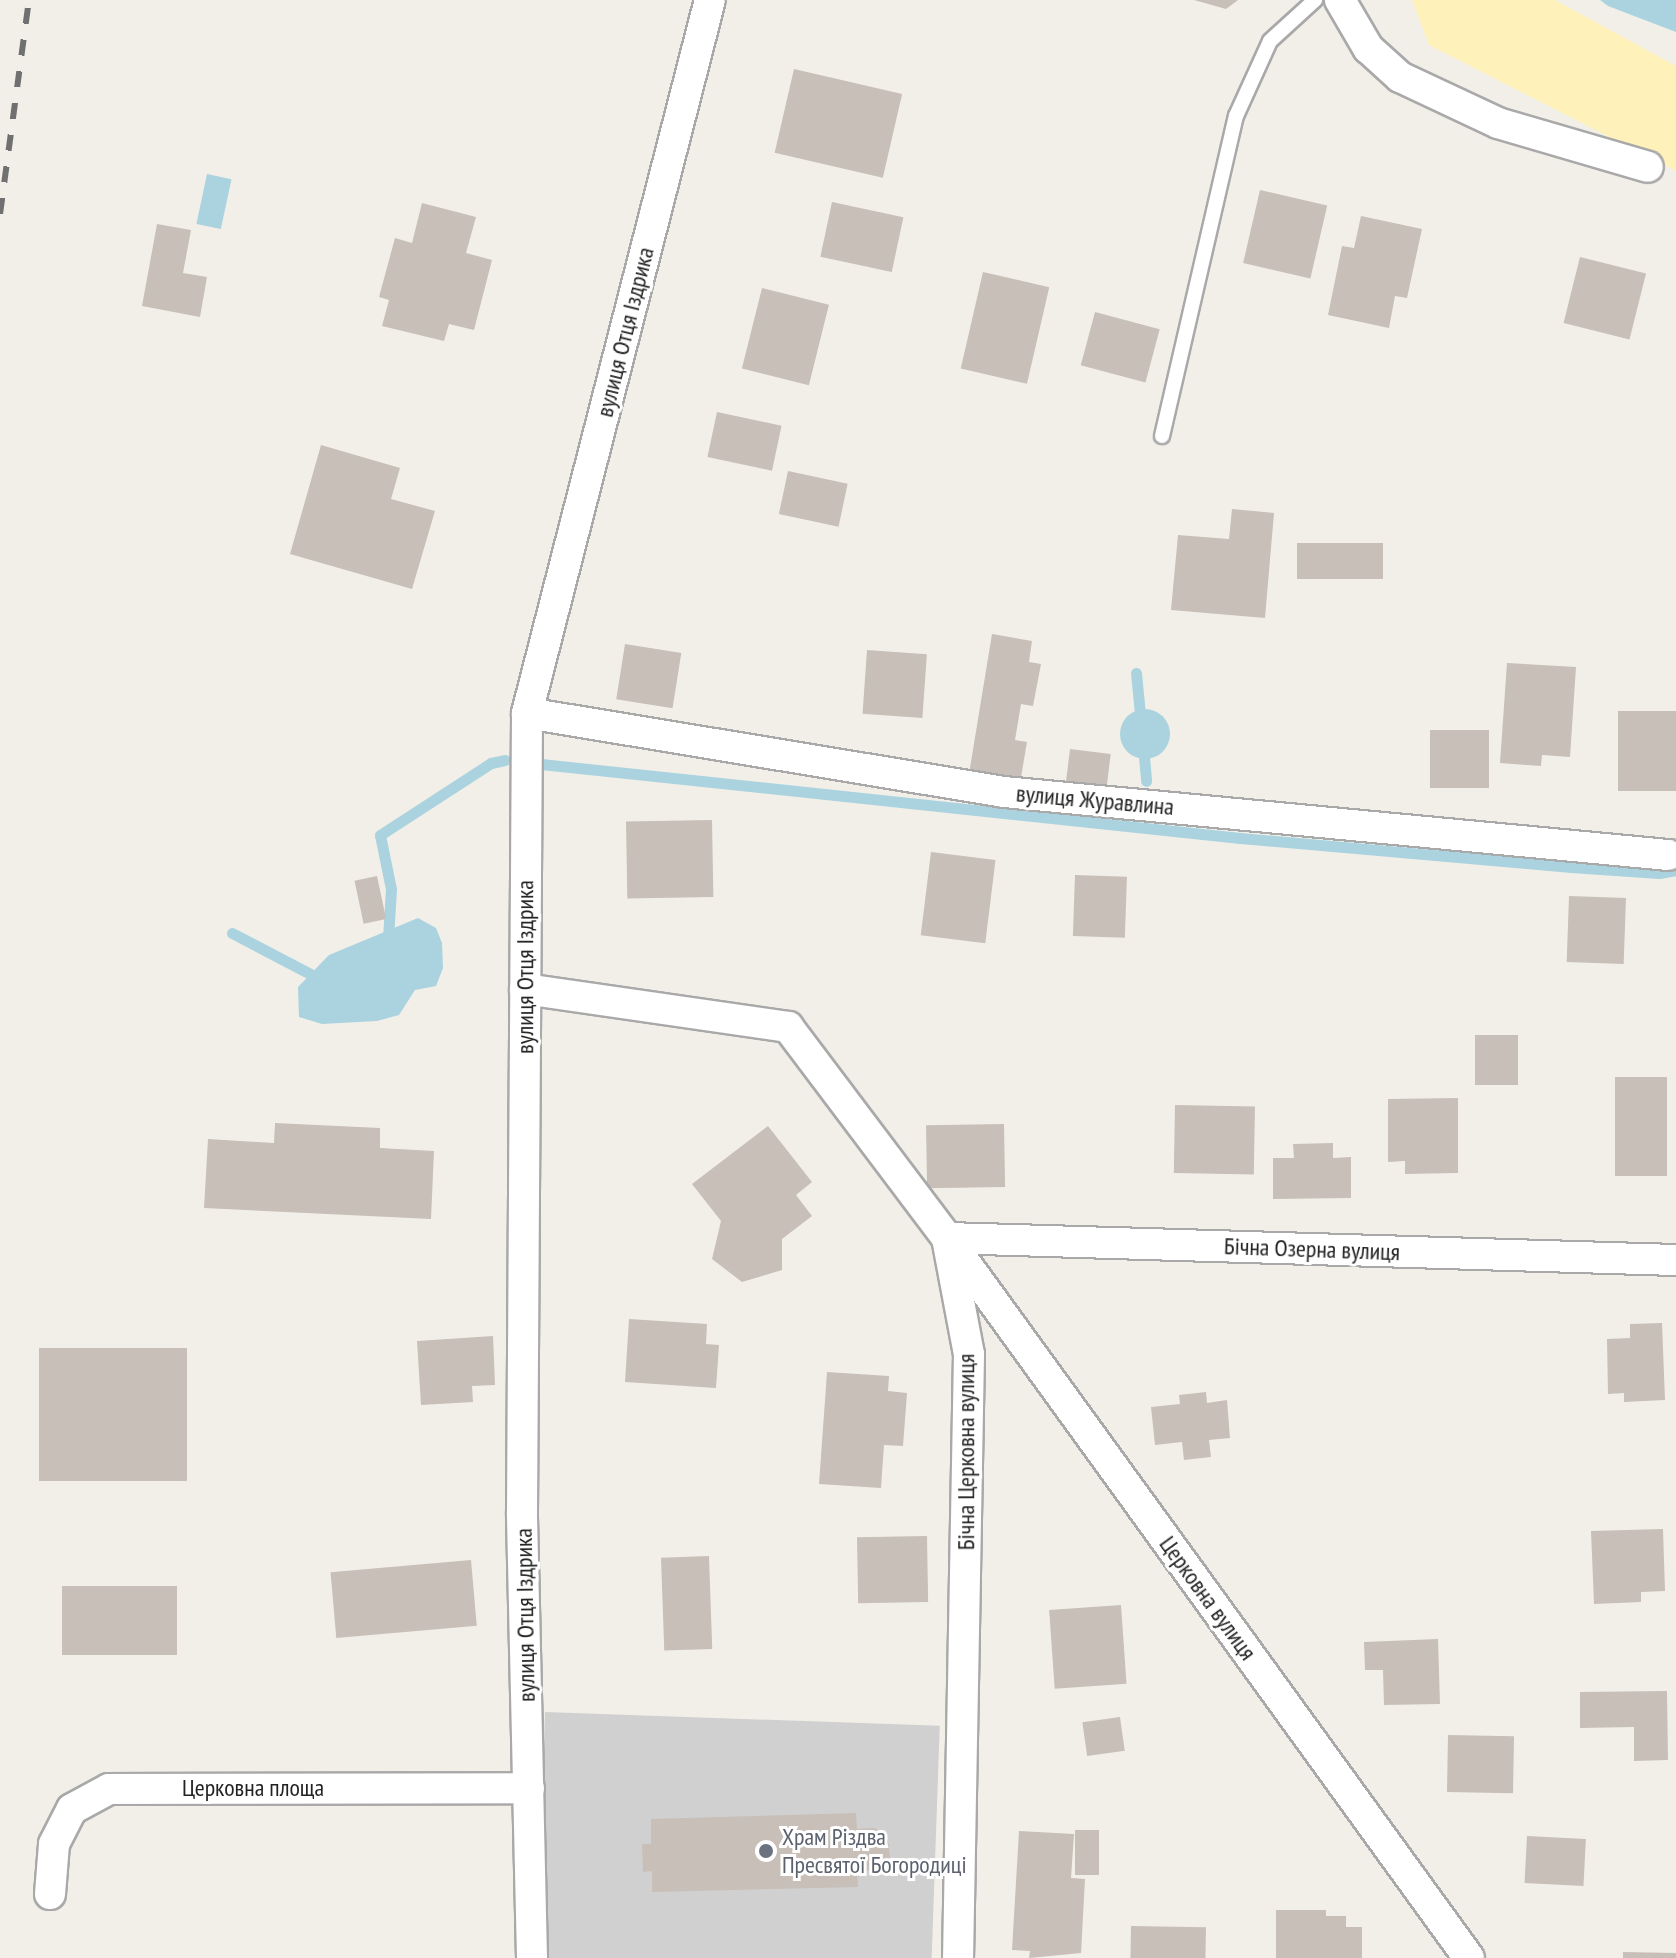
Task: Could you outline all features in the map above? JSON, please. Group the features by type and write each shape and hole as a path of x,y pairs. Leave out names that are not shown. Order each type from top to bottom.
{"street":[{"name":"вулиця Отця Іздрика","path":"532,1958 522,1512 527,713 710,0"},
{"path":"1340,0 1368,48 1400,77 1498,123 1648,167"},
{"name":"вулиця Журавлина","path":"527,713 1004,792 1668,855"},
{"name":"Бічна Церковна вулиця","path":"525,989 788,1027 947,1238 969,1354 958,1958"},
{"name":"Бічна Озерна вулиця","path":"947,1238 1676,1260"},
{"name":"Церковна вулиця","path":"947,1238 1469,1958"},
{"name":"Церковна площа","path":"50,1894 54,1844 72,1809 109,1789 529,1788"}],"lane":[{"path":"1162,436 1236,116 1270,41 1315,0"}],"shaded area":[{"path":"545,1712 940,1726 932,1958 536,1958"}],"sand":[{"path":"1412,0 1555,0 1676,66 1676,171 1429,45"}],"water":[{"path":"1600,0 1676,0 1676,32 1608,6"},
{"path":"207,174 231,179 221,229 196,224"},
{"path":"1145,709 1163,716 1170,734 1163,752 1145,759 1127,752 1120,734 1127,716"},
{"path":"418,918 436,928 442,943 443,968 436,986 415,990 399,1015 377,1021 322,1024 299,1017 298,987 329,955"}],"building":[{"path":"1194,0 1238,0 1226,9"},
{"path":"794,69 902,94 883,178 775,153"},
{"path":"1260,190 1327,206 1310,279 1243,263"},
{"path":"832,202 903,217 892,272 820,257"},
{"path":"422,203 476,217 466,253 492,260 474,330 449,324 444,341 382,326 389,300 379,297 395,238 412,243"},
{"path":"1361,216 1422,229 1407,298 1395,296 1389,328 1328,315 1342,246 1354,248"},
{"path":"157,224 191,230 183,273 207,277 200,317 142,306"},
{"path":"1580,257 1646,273 1630,339 1564,323"},
{"path":"983,272 1049,287 1027,384 961,368"},
{"path":"762,288 829,305 809,385 742,369"},
{"path":"1095,312 1160,329 1145,382 1081,365"},
{"path":"717,412 782,426 772,471 707,457"},
{"path":"321,445 400,468 391,499 435,511 412,589 290,554"},
{"path":"788,471 848,484 839,527 779,514"},
{"path":"1232,509 1274,513 1265,618 1171,610 1178,535 1229,539"},
{"path":"1297,543 1383,543 1383,579 1297,579"},
{"path":"992,634 1032,641 1029,662 1041,664 1033,706 1021,704 1015,740 1027,742 1019,789 968,780"},
{"path":"625,644 681,653 673,708 616,699"},
{"path":"867,650 927,654 922,718 863,714"},
{"path":"1507,663 1576,667 1570,757 1542,755 1541,766 1500,763"},
{"path":"1618,711 1676,711 1676,791 1618,791"},
{"path":"1430,730 1489,730 1489,788 1430,788"},
{"path":"1070,749 1111,754 1107,788 1066,783"},
{"path":"712,820 713,897 627,898 626,822"},
{"path":"931,852 996,860 985,943 921,935"},
{"path":"1075,875 1127,877 1125,938 1073,936"},
{"path":"377,876 386,919 364,924 355,881"},
{"path":"1569,896 1626,898 1624,964 1567,962"},
{"path":"1475,1035 1518,1035 1518,1085 1475,1085"},
{"path":"1615,1077 1667,1077 1667,1176 1615,1176"},
{"path":"1458,1098 1458,1173 1405,1174 1405,1161 1388,1162 1388,1099"},
{"path":"1175,1105 1255,1106 1254,1174 1174,1173"},
{"path":"275,1123 380,1128 380,1148 434,1151 431,1219 204,1208 208,1139 274,1143"},
{"path":"1004,1124 1005,1187 927,1188 926,1125"},
{"path":"768,1126 812,1182 796,1195 812,1216 782,1239 782,1270 742,1282 712,1259 721,1221 692,1184"},
{"path":"1333,1143 1333,1158 1351,1157 1351,1198 1273,1199 1273,1158 1294,1158 1293,1144"},
{"path":"629,1319 707,1324 706,1344 719,1345 716,1388 625,1382"},
{"path":"1662,1323 1665,1400 1624,1402 1624,1393 1608,1394 1607,1339 1630,1338 1630,1324"},
{"path":"493,1336 495,1385 472,1386 473,1402 421,1405 417,1341"},
{"path":"39,1348 187,1348 187,1481 39,1481"},
{"path":"827,1372 889,1376 888,1391 907,1393 903,1446 884,1445 881,1488 819,1484"},
{"path":"1206,1392 1207,1403 1227,1400 1230,1438 1209,1440 1211,1457 1184,1460 1182,1442 1155,1445 1151,1407 1180,1404 1179,1395"},
{"path":"1663,1529 1665,1591 1641,1592 1641,1602 1594,1604 1591,1531"},
{"path":"927,1536 928,1602 858,1603 857,1537"},
{"path":"709,1556 712,1649 664,1651 661,1558"},
{"path":"471,1560 477,1626 336,1638 331,1572"},
{"path":"62,1586 177,1586 177,1655 62,1655"},
{"path":"1121,1605 1127,1684 1055,1689 1049,1610"},
{"path":"1438,1639 1440,1704 1384,1705 1383,1670 1365,1670 1364,1642"},
{"path":"1667,1691 1668,1760 1634,1761 1634,1727 1580,1728 1580,1692"},
{"path":"1120,1717 1125,1751 1087,1756 1082,1722"},
{"path":"1448,1735 1514,1736 1513,1793 1447,1792"},
{"name":"Храм Різдва Пресвятої Богородиці","path":"856,1813 857,1829 875,1828 888,1840 890,1857 876,1870 857,1871 858,1887 652,1892 652,1871 643,1872 642,1844 651,1844 651,1819"},
{"path":"1075,1830 1099,1830 1099,1875 1075,1875"},
{"path":"1019,1831 1074,1834 1071,1878 1085,1879 1081,1953 1029,1958 1030,1951 1012,1950"},
{"path":"1527,1836 1586,1839 1583,1886 1525,1883"},
{"path":"1276,1910 1326,1910 1326,1916 1346,1916 1346,1927 1362,1927 1362,1958 1276,1958"},
{"path":"1131,1926 1206,1927 1205,1958 1130,1958"},
{"path":"1623,1952 1676,1953 1676,1958 1623,1958"}],"waterway":[{"path":"1136,673 1141,724"},
{"path":"1143,745 1146,781"},
{"path":"388,939 391,889 380,835 491,763 505,760"},
{"path":"541,764 1240,838 1571,867 1659,873 1676,870"},
{"path":"232,933 320,979"}],"railway":[{"path":"0,214 29,0"}],"place":[{"name":"Храм Різдва Пресвятої Богородиці","path":"766,1851"}]}
